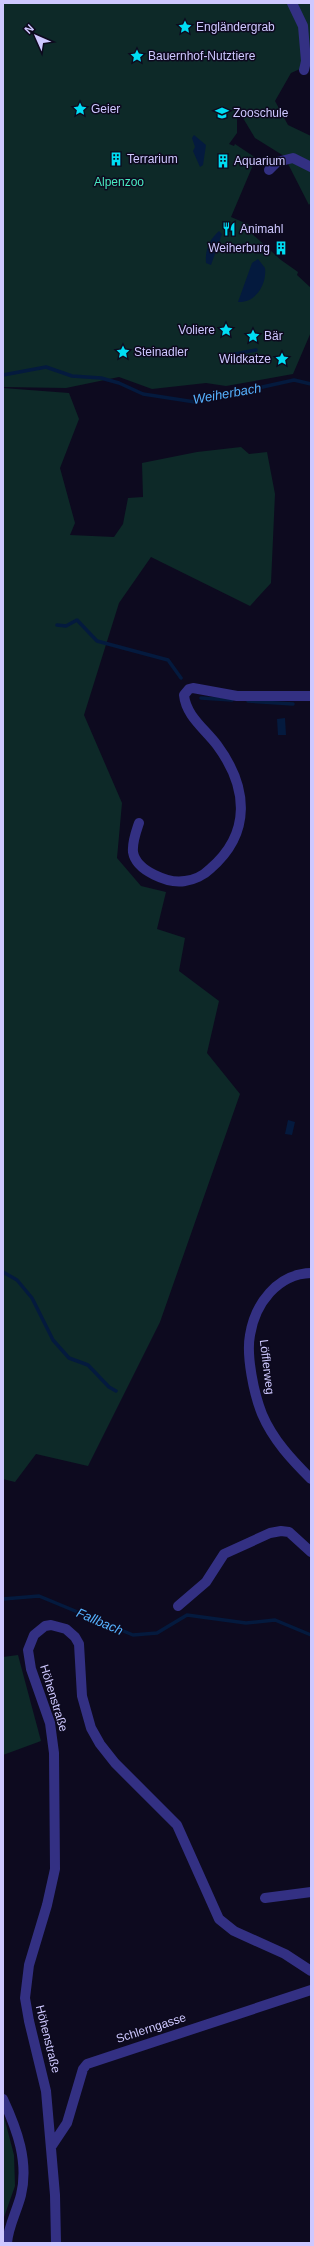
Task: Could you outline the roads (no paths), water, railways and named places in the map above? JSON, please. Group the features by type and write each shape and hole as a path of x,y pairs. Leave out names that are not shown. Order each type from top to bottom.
{"street":[{"path":"292,3 303,26 306,61 304,70"},
{"path":"269,170 276,162 293,158 311,167"},
{"path":"139,823 133,844 133,853 141,866 155,874 178,882 194,878 210,870 234,840 241,818 240,800 235,777 230,764 217,745 192,717 187,708 184,695 189,689 193,688 236,696 311,696"},
{"name":"Löfflerweg","path":"311,1273 294,1276 281,1282 269,1293 259,1308 249,1341 254,1382 262,1414 277,1441 311,1480"},
{"path":"178,1606 206,1582 224,1554 270,1533 281,1531 289,1532 311,1552"},
{"name":"Höhenstraße","path":"56,2243 57,2228 44,2079 28,2021 25,1998 29,1964 47,1905 55,1869 53,1739 48,1715 28,1658 30,1641 45,1626 61,1627 75,1637 79,1644 82,1696 92,1728 100,1744 115,1763 177,1825 220,1919 234,1930 285,1954 311,1971"},
{"path":"265,1898 311,1892"},
{"name":"Schlerngasse","path":"51,2147 67,2123 84,2069 87,2064 311,1990"},
{"path":"3,2099 20,2144 24,2176 21,2194 8,2236 8,2243"}],"water":[{"path":"194,135 206,145 203,165 200,167 193,151 195,147 192,138"},
{"path":"219,231 222,234 211,265 206,263 206,254 210,242"},
{"path":"258,259 265,268 262,286 255,296 238,302 252,263"},
{"path":"285,718 286,735 278,735 277,719"},
{"path":"288,1120 295,1122 292,1135 285,1134"}],"waterway":[{"path":"235,354 256,350"},
{"name":"Weiherbach","path":"3,375 46,367 72,376 101,378 119,383 143,394 195,402 294,380 311,384"},
{"path":"57,625 66,626 77,620 97,641 168,660 181,678"},
{"path":"201,698 232,700"},
{"path":"248,701 293,704"},
{"path":"3,1272 17,1280 32,1298 53,1340 69,1358 88,1365 109,1387 116,1391"},
{"name":"Fallbach","path":"3,1599 39,1596 133,1635 157,1633 187,1615 246,1623 275,1620 311,1635"}],"place":[{"name":"Engländergrab","path":"185,27"},
{"name":"Bauernhof-Nutztiere","path":"137,56"},
{"name":"Geier","path":"80,109"},
{"name":"Zooschule","path":"222,113"},
{"name":"Terrarium","path":"116,159"},
{"name":"Aquarium","path":"223,161"},
{"name":"Animahl","path":"229,229"},
{"name":"Weiherburg","path":"281,248"},
{"name":"Voliere","path":"226,330"},
{"name":"Bär","path":"253,336"},
{"name":"Steinadler","path":"123,352"},
{"name":"Wildkatze","path":"282,359"}],"park label":[{"name":"Alpenzoo","path":"119,182"}]}
